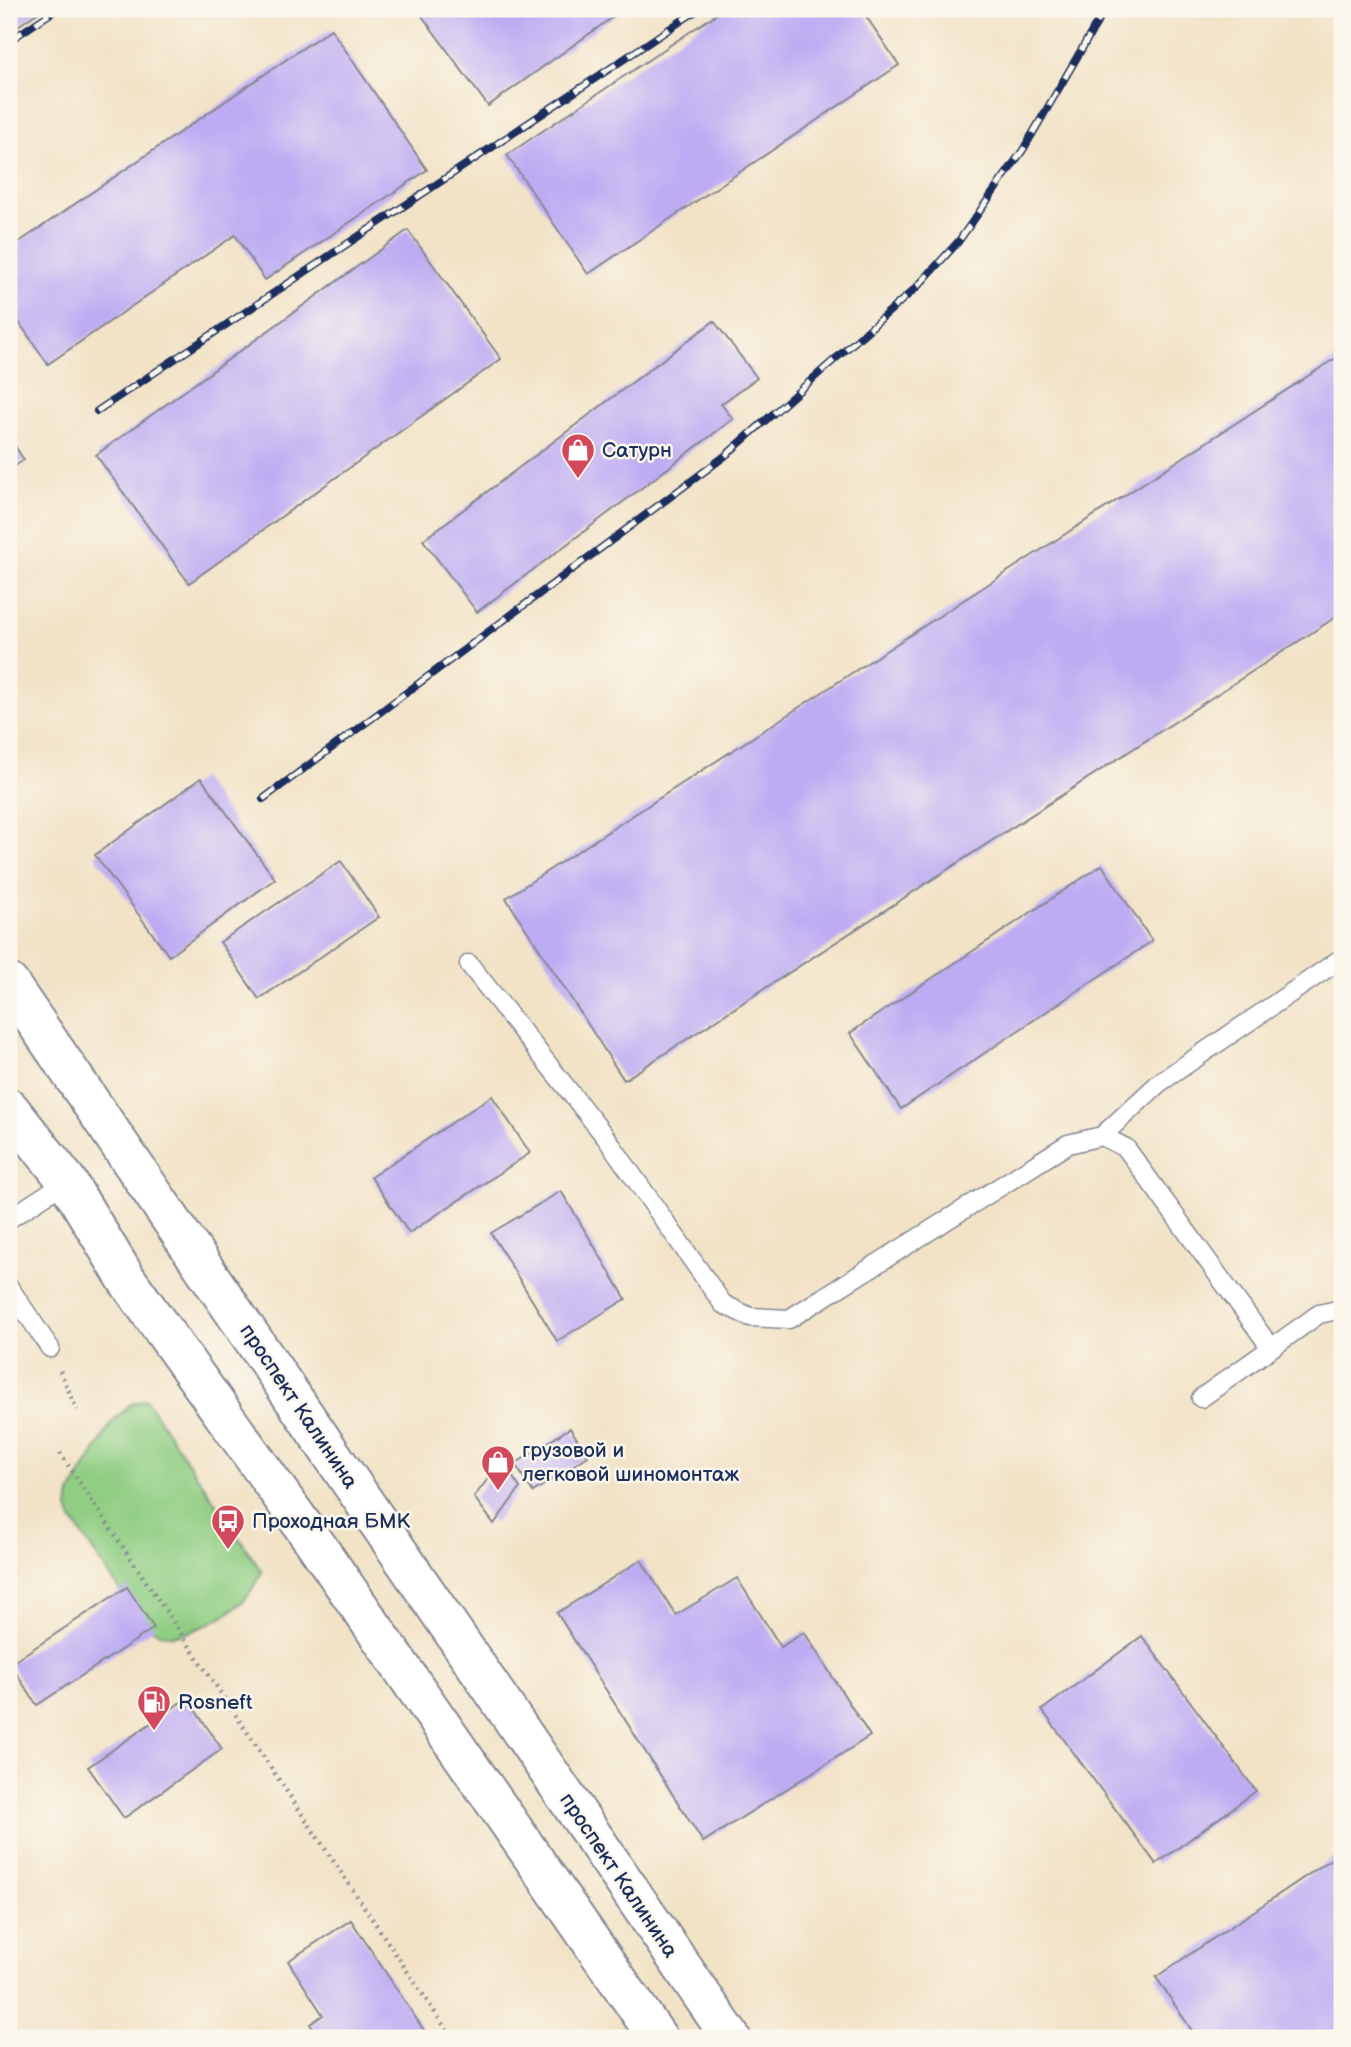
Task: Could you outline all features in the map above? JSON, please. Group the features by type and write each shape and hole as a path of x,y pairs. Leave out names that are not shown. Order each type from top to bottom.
{"main road":[{"name":"проспект Калинина","path":"9,983 731,2038"},
{"path":"9,1108 67,1181 127,1280 313,1540 657,2038"}],"lane":[{"path":"469,964 607,1139 723,1304 750,1317 789,1319 1068,1144 1102,1136 1159,1083 1342,958"},
{"path":"1102,1136 1126,1148 1271,1348"},
{"path":"9,1219 67,1181"},
{"path":"9,1287 50,1348"},
{"path":"1201,1398 1320,1314 1342,1309"}],"path":[{"path":"50,1348 77,1410"},
{"path":"60,1453 452,2038"}],"green space":[{"path":"146,1400 262,1572 238,1606 209,1624 177,1635 161,1633 140,1620 71,1518 68,1509 70,1494 112,1422 131,1404"}],"building":[{"path":"9,9 43,9 9,32"},
{"path":"417,9 624,9 488,106"},
{"path":"724,9 861,9 899,65 588,274 507,155"},
{"path":"331,29 427,170 265,280 235,235 48,364 9,308 9,249"},
{"path":"408,230 501,359 189,583 96,455"},
{"name":"Сатурн","path":"714,321 757,378 721,404 733,419 477,612 423,540"},
{"path":"1342,354 1342,613 624,1080 506,898"},
{"path":"9,437 24,460 9,470"},
{"path":"201,778 275,879 169,956 95,855"},
{"path":"341,861 379,917 259,999 220,942"},
{"path":"1102,865 1152,941 901,1109 850,1033"},
{"path":"492,1096 530,1153 409,1233 371,1177"},
{"path":"561,1191 626,1299 557,1341 491,1233"},
{"path":"570,1428 588,1456 533,1492 515,1464"},
{"path":"502,1461 520,1488 494,1524 474,1497"},
{"path":"641,1560 676,1615 737,1578 781,1647 804,1632 870,1736 703,1842 557,1613"},
{"path":"127,1587 154,1628 37,1705 10,1664"},
{"path":"1142,1636 1256,1791 1156,1864 1042,1710"},
{"path":"187,1698 222,1749 124,1818 88,1767"},
{"path":"1342,1852 1342,2038 1197,2038 1156,1977"},
{"path":"351,1920 429,2038 320,2038 310,2024 323,2015 288,1961"}],"railway":[{"path":"9,41 57,9"},
{"path":"97,411 699,9"},
{"path":"263,799 725,456 917,287 958,242 1023,150 1105,9"}],"place":[{"name":"Сатурн","path":"578,480"},
{"name":"грузовой и легковой шиномонтаж","path":"498,1492"},
{"name":"Проходная БМК","path":"228,1551"},
{"name":"Rosneft","path":"154,1732"}]}
